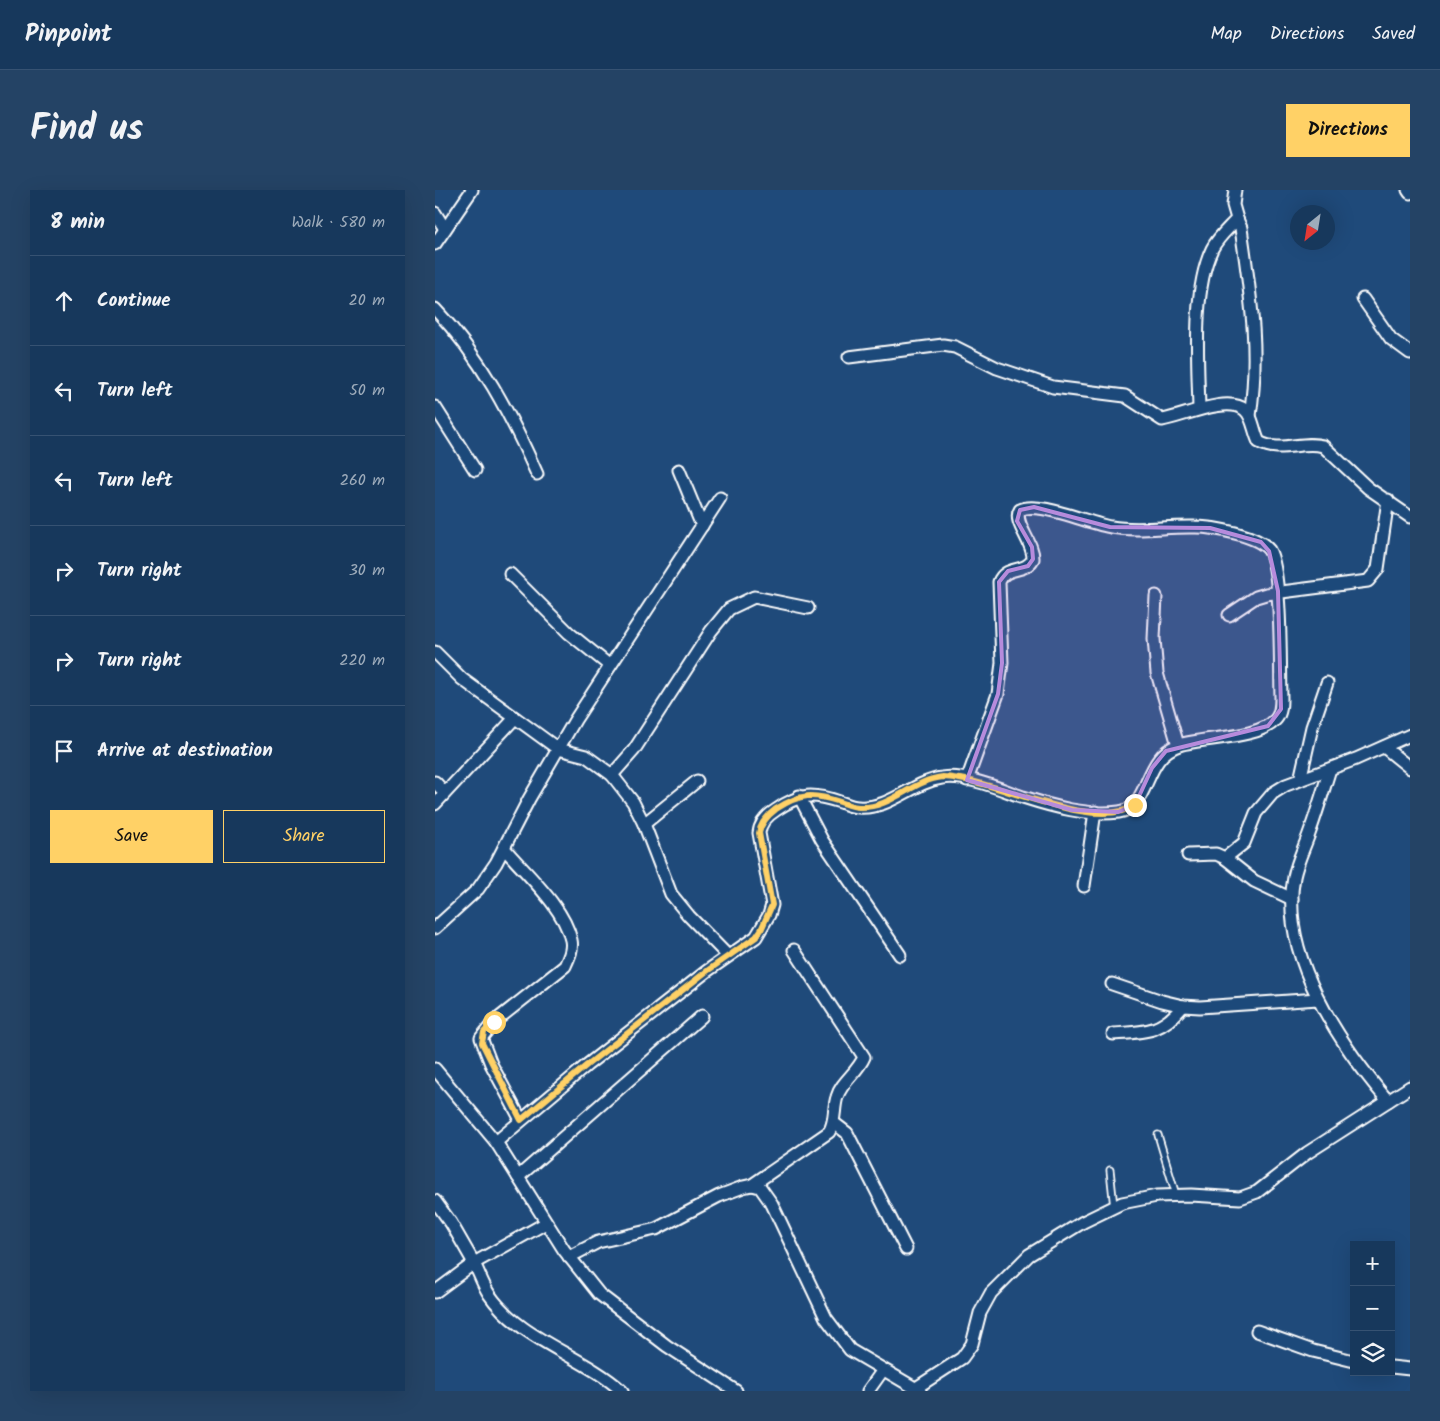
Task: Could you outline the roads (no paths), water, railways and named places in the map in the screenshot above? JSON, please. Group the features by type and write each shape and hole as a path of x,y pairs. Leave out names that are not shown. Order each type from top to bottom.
{"street":[{"path":"435,244 472,190"},
{"path":"1235,190 1233,205 1241,228 1256,360 1250,416"},
{"path":"435,213 445,229"},
{"path":"1199,409 1199,312 1206,266 1217,240 1237,219"},
{"path":"1363,299 1391,339 1410,354"},
{"path":"435,309 468,348 493,385 537,474"},
{"path":"849,357 943,345 955,347 997,368 1053,387 1125,396 1162,420 1214,406 1241,407 1250,416 1259,442 1267,446 1285,448 1314,444 1323,446 1368,488 1410,517"},
{"path":"435,407 475,470"},
{"path":"679,470 703,526"},
{"path":"435,928 478,888 504,848 558,748 720,498"},
{"path":"1229,615 1255,597 1277,591 1368,581 1378,569 1388,500"},
{"path":"496,1142 587,1065 728,956 756,937 772,905 759,833 760,827 772,812 799,796 814,795 857,807 876,806 923,783 943,777 993,786 1072,810 1118,812 1129,810 1135,805 1155,764 1166,751 1204,739 1252,732 1268,726 1277,718 1281,709 1277,591 1269,551 1261,542 1227,531 1194,527 1143,530 1110,527 1034,507 1020,510 1017,514 1017,520 1032,547 1033,559 1027,566 1008,571 1001,576 999,582 1002,663 998,694 967,780"},
{"path":"509,574 569,632 610,666"},
{"path":"1156,596 1154,639 1157,673 1178,746"},
{"path":"613,775 634,750 711,631 729,609 754,597 808,608"},
{"path":"435,652 462,679 558,748 586,756 613,775 633,802 644,824 671,894 689,916 728,956"},
{"path":"1300,780 1312,726 1327,683"},
{"path":"435,804 515,718"},
{"path":"1225,858 1244,843 1263,803 1273,793 1410,735"},
{"path":"1384,747 1410,768"},
{"path":"1331,769 1294,876 1292,899 1293,923 1298,948 1318,998 1345,1045 1387,1101"},
{"path":"644,824 697,781"},
{"path":"435,782 445,793"},
{"path":"799,796 822,840 900,955"},
{"path":"1084,886 1095,812"},
{"path":"504,848 547,897 565,922 571,941 571,955 565,966 494,1022 481,1038 491,1064 521,1120"},
{"path":"1188,855 1203,853 1225,858 1254,881 1292,899"},
{"path":"569,1257 597,1242 656,1229 719,1196 752,1185 829,1132 834,1123 836,1098 863,1060 863,1054 794,950"},
{"path":"1112,984 1183,1006 1200,1007 1318,998"},
{"path":"1113,1034 1160,1028 1171,1020 1183,1006"},
{"path":"518,1177 701,1016"},
{"path":"435,1069 496,1142 569,1257 599,1294 689,1362 736,1391"},
{"path":"752,1185 760,1187 772,1204 830,1324 850,1350 918,1390 962,1358 972,1344 980,1313 991,1292 1029,1255 1083,1222 1122,1203 1157,1196 1240,1198 1257,1192 1307,1153 1410,1087"},
{"path":"834,1123 844,1129 851,1141 906,1249"},
{"path":"435,1201 451,1223 489,1294 507,1313 527,1329 623,1391"},
{"path":"435,1292 474,1263 546,1223"},
{"path":"1257,1331 1313,1351 1350,1359"},
{"path":"1395,1367 1410,1369"},
{"path":"868,1391 883,1370"}],"lane":[{"path":"1158,1135 1176,1196"},
{"path":"1110,1170 1114,1207"}]}
